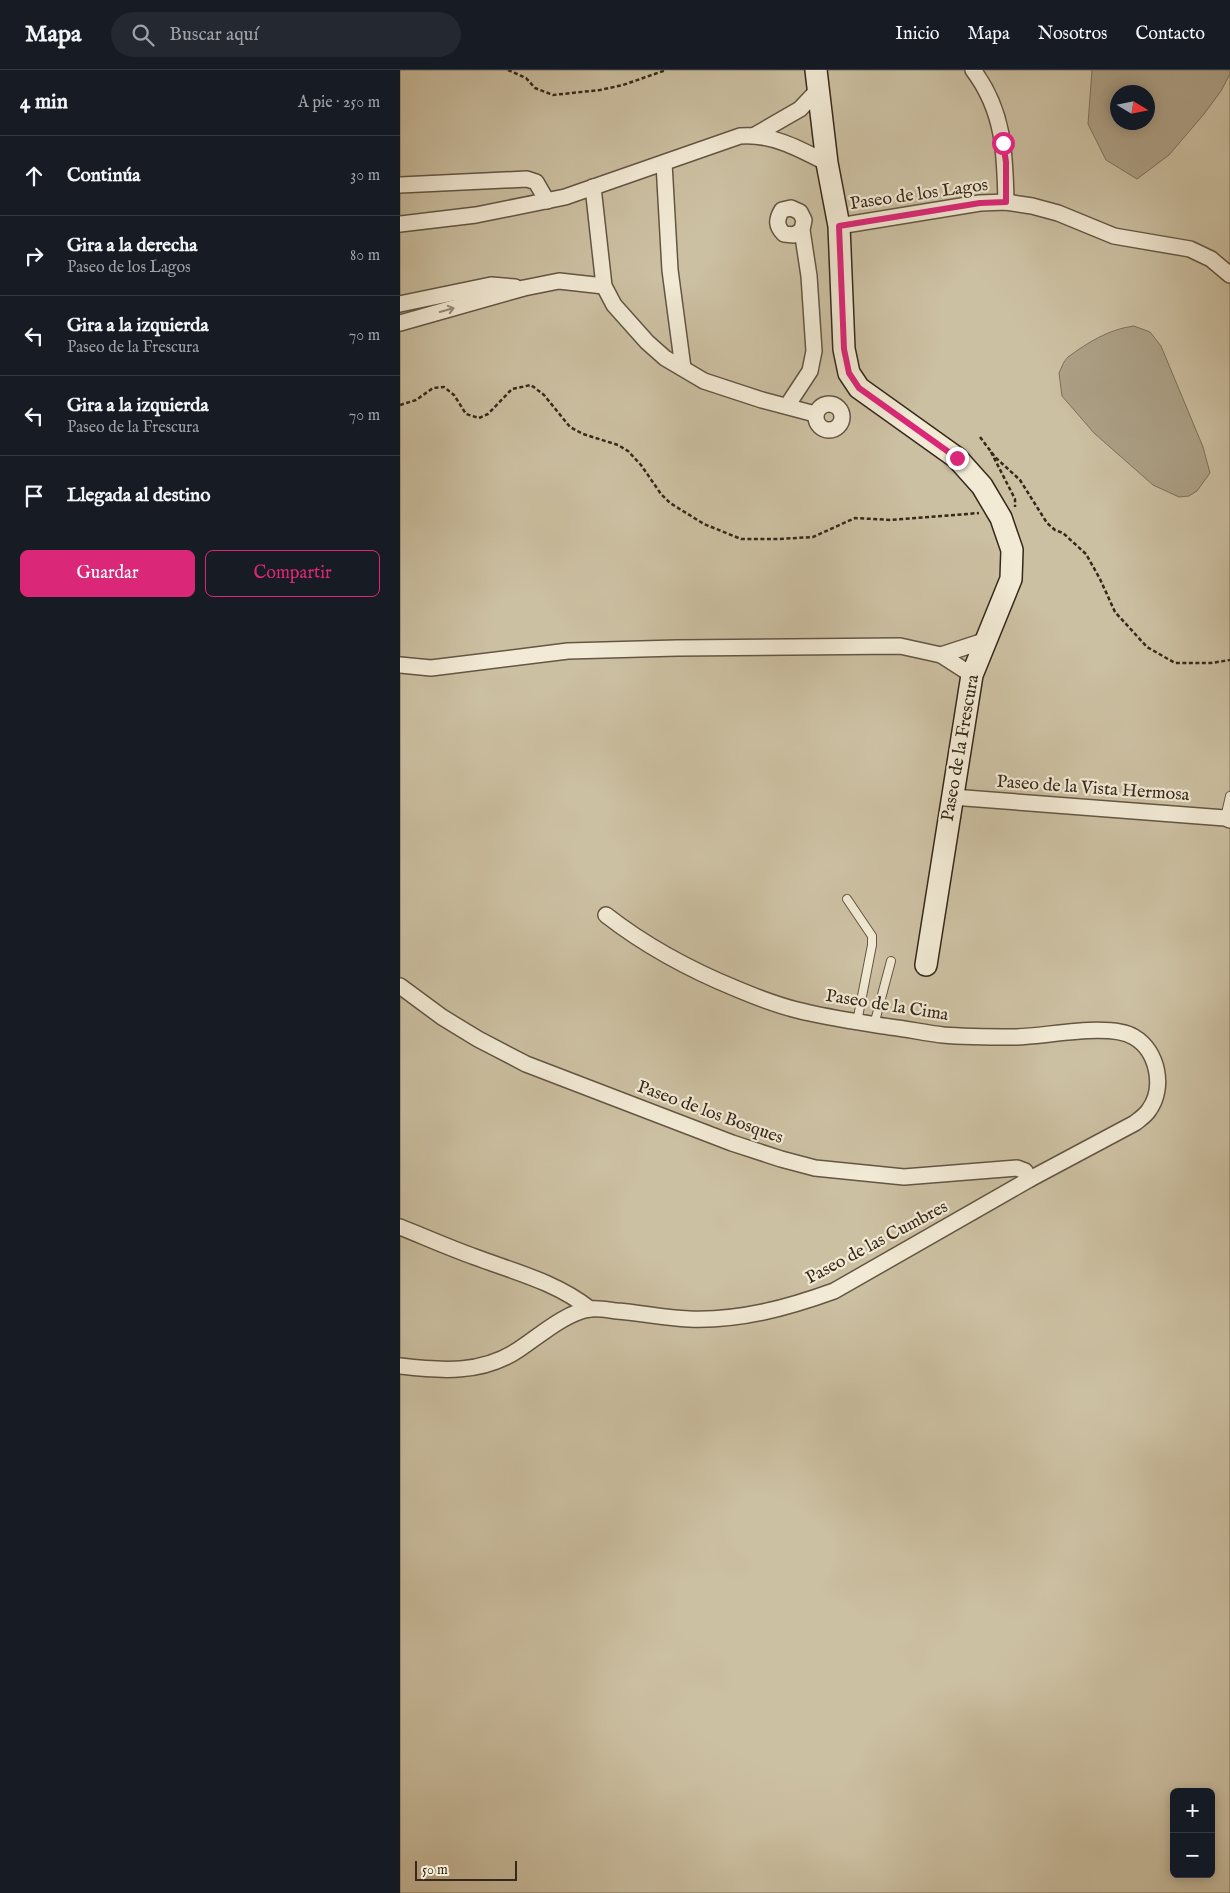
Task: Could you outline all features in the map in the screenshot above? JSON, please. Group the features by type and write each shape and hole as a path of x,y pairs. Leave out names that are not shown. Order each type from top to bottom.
{"street":[{"path":"973,70 984,87 997,118 1006,162 1006,202"},
{"path":"754,135 800,110 817,80"},
{"name":"Paseo de la Frescura","path":"817,80 827,164 839,226 844,349 849,373 859,388 957,458 982,486 998,513 1012,550 1011,579 972,675 926,965"},
{"path":"400,224 476,216 565,197 740,136 754,135 797,147 827,164"},
{"path":"664,163 670,270 682,368"},
{"path":"400,185 527,179 536,182 547,201"},
{"path":"593,187 604,286 614,305 646,342 665,358 704,381 816,414"},
{"name":"Paseo de los Lagos","path":"839,226 980,203 1006,202 1058,213 1114,236 1190,249 1212,259 1230,274"},
{"path":"787,406 810,371 814,352 809,276 802,230"},
{"path":"400,323 524,288 559,281 604,286"},
{"path":"400,304 491,285 524,288"},
{"path":"941,655 987,640"},
{"path":"400,666 431,668 568,651 900,646 941,655 972,675"},
{"name":"Paseo de la Vista Hermosa","path":"952,797 1228,819"},
{"name":"Paseo de la Cima","path":"606,915 659,953 704,975 795,1010 942,1035 1015,1037 1100,1030 1121,1032 1134,1037 1151,1054 1156,1067 1158,1081"},
{"name":"Paseo de los Bosques","path":"400,986 442,1017 478,1039 526,1064 723,1140 781,1159 815,1168 904,1177 1017,1168 1025,1171 1030,1179"},
{"name":"Paseo de las Cumbres","path":"590,1309 689,1319 727,1318 767,1312 804,1302 834,1291 1030,1179 1135,1123 1148,1111 1156,1098 1158,1081"},
{"path":"400,1227 542,1281 573,1296 590,1309 546,1329 501,1360 482,1366 454,1370 400,1366"}],"lane":[{"path":"1228,819 1230,796"},
{"path":"847,899 872,936 872,946 857,1022"},
{"path":"874,1024 891,962"}],"path":[{"path":"508,70 526,78 535,88 552,95 600,90 623,85 666,70"},
{"path":"400,405 416,400 432,388 444,387 454,395 466,414 479,418 488,414 512,389 530,385 544,395 570,427 583,434 618,445 628,451 641,464 661,494 670,503 698,521 741,539 813,537 855,518 891,520 974,513 998,513 1011,510 1016,506 1015,499 991,452 980,437"},
{"path":"991,452 1020,480 1047,523 1055,530 1063,533 1086,554 1115,612 1147,647 1175,663 1212,663 1230,660"}],"shaded area":[{"path":"400,70 1230,70 1230,1893 400,1893"},
{"path":"1092,70 1230,70 1230,74 1221,91 1204,114 1169,155 1137,179 1106,160 1088,124"},
{"path":"1134,326 1150,332 1161,346 1203,447 1210,473 1197,491 1189,496 1179,497 1153,485 1094,433 1062,396 1059,373 1068,357 1099,337 1116,330"}],"route":[{"path":"957,458 859,388 849,373 844,349 839,226 980,203 1006,202 1006,162 1003,143"}]}
